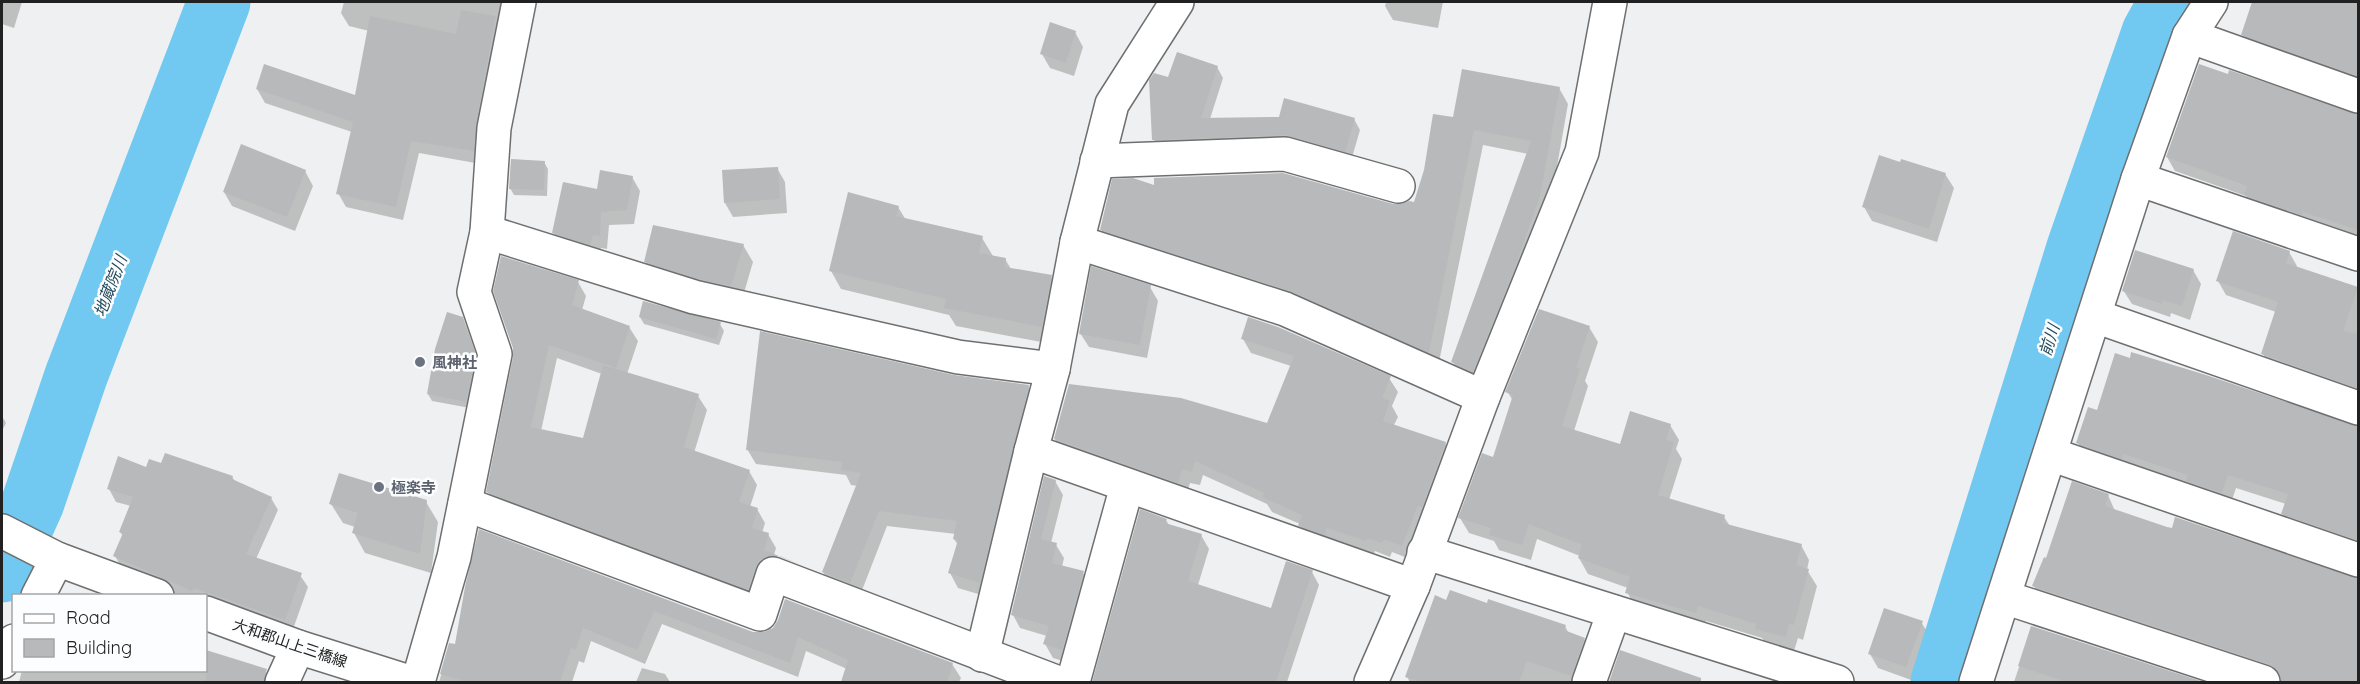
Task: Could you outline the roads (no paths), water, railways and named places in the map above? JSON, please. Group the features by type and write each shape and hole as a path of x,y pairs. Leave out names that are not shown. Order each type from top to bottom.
{"street":[{"path":"418,682 454,556 495,354 474,292 487,232 494,128 519,2"},
{"path":"982,655 1053,369 1077,242 1112,104 1178,2"},
{"path":"1371,682 1413,586 1483,397 1582,152 1610,2"},
{"path":"1976,682 2138,179 2189,36 2211,2"},
{"path":"2189,36 2358,96"},
{"path":"1097,161 1285,154 1398,186"},
{"path":"2138,179 2358,254"},
{"path":"487,232 694,297 958,357 1053,369"},
{"path":"1077,242 1285,309 1483,397"},
{"path":"2095,316 2358,408"},
{"path":"1031,451 1413,586"},
{"path":"2050,454 2358,560"},
{"path":"1073,682 1127,486"},
{"path":"465,504 760,614 773,574 1056,682"},
{"path":"2,531 52,557 152,594"},
{"path":"1424,552 1614,612 1804,678 1837,682"},
{"path":"39,594 52,557"},
{"path":"2004,597 2263,682"},
{"path":"1590,682 1614,612"},
{"name":"大和郡山上三橋線","path":"207,613 298,647 409,682"},
{"path":"2,662 12,644"},
{"path":"282,682 298,647"}],"waterway":[{"name":"地蔵院川","path":"2,571 33,502 76,376 219,2"},
{"name":"前川","path":"1942,682 2078,248 2153,33 2170,2"}],"place":[{"name":"風神社","path":"420,362"},
{"name":"極楽寺","path":"379,487"}]}
